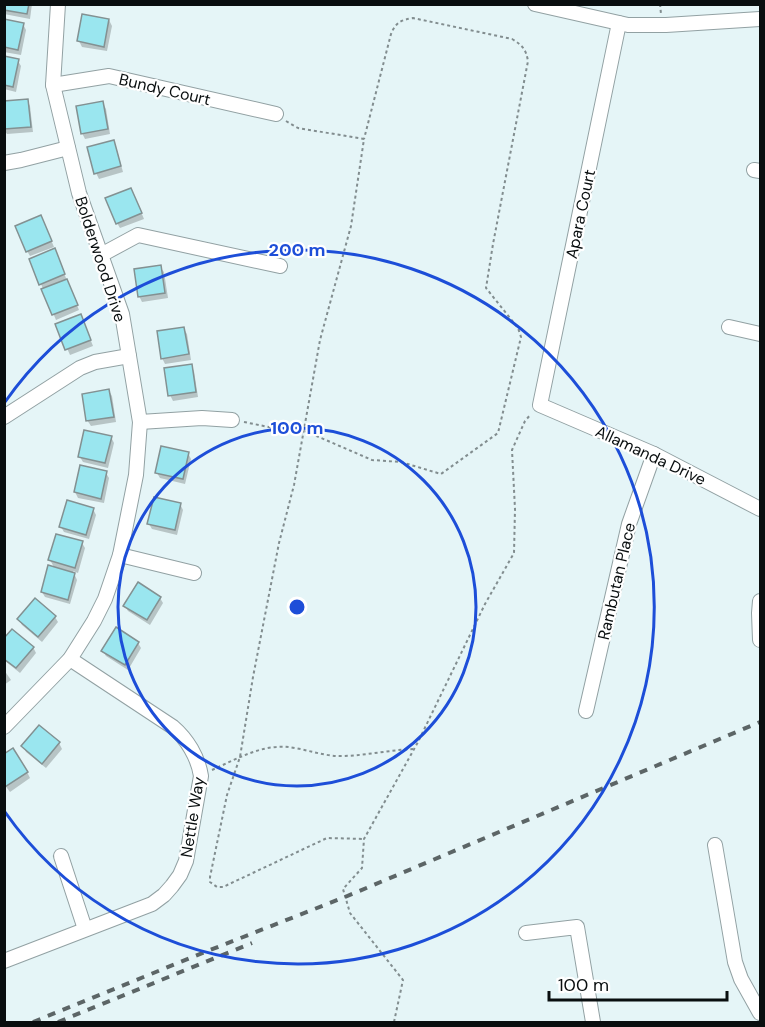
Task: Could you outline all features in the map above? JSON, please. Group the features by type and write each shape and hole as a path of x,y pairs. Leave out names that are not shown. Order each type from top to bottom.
{"street":[{"name":"Bolderwood Drive","path":"4,727 70,659 101,606 120,555 136,475 140,422 122,314 79,194 53,85 58,4"},
{"path":"535,4 639,26 760,19"},
{"name":"Apara Court","path":"540,405 619,23"},
{"name":"Bundy Court","path":"53,85 109,76 276,114"},
{"path":"4,163 68,148"},
{"path":"101,255 138,236 280,266"},
{"path":"729,327 760,334"},
{"path":"4,417 80,368 95,362 129,356"},
{"name":"Allamanda Drive","path":"540,405 654,454 760,508"},
{"path":"140,422 202,418 232,420"},
{"name":"Rambutan Place","path":"586,711 629,524 654,454"},
{"path":"120,555 194,573"},
{"path":"760,601 760,640"},
{"name":"Nettle Way","path":"4,961 152,904 172,886 186,861 201,776 194,755 185,740 173,727 70,659"},
{"path":"715,846 735,963 760,1013"},
{"path":"61,856 85,929"},
{"path":"526,933 577,927 593,1023"}],"path":[{"path":"660,4 661,14"},
{"path":"232,420 304,433 372,460 401,462 441,474 498,433 521,337 518,328 486,288 528,61 526,51 521,44 512,39 413,18 402,20 395,25 391,34 364,139 351,226 320,340 304,433 294,485 279,543 253,677 240,757 227,795 210,882 217,887 223,887 327,838 364,839"},
{"path":"276,114 298,128 364,139"},
{"path":"394,1023 403,980 350,913 343,889 362,868 364,839 413,749 513,553 515,509 512,450 525,421 540,405"},
{"path":"201,776 252,751 279,747 294,747 331,756 413,749"}],"building":[{"path":"4,4 29,4 27,14 4,10"},
{"path":"82,14 109,19 104,47 77,41"},
{"path":"4,19 24,23 18,50 4,47"},
{"path":"4,56 19,59 13,87 4,85"},
{"path":"28,99 31,127 4,129 4,101"},
{"path":"103,101 108,129 81,134 76,106"},
{"path":"114,140 121,166 94,174 87,147"},
{"path":"131,188 142,213 116,224 105,198"},
{"path":"41,215 52,241 26,252 15,226"},
{"path":"55,248 65,274 39,285 29,259"},
{"path":"161,265 165,293 138,297 134,269"},
{"path":"67,279 78,305 52,315 41,289"},
{"path":"81,314 91,340 65,350 55,324"},
{"path":"184,327 189,354 161,359 157,331"},
{"path":"192,364 196,392 168,396 164,368"},
{"path":"109,389 114,417 86,421 82,394"},
{"path":"84,430 112,436 105,463 78,457"},
{"path":"161,446 189,452 183,479 155,473"},
{"path":"80,465 107,471 101,499 74,492"},
{"path":"154,497 181,503 175,530 147,524"},
{"path":"67,500 94,508 86,535 59,527"},
{"path":"56,534 83,541 75,568 48,560"},
{"path":"48,565 75,573 68,600 41,592"},
{"path":"138,582 161,597 147,620 123,606"},
{"path":"35,598 56,616 38,637 17,619"},
{"path":"116,627 139,642 125,665 101,651"},
{"path":"12,629 34,647 16,668 4,659 4,638"},
{"path":"39,725 60,742 42,764 21,746"},
{"path":"13,748 28,772 5,787 4,754"}],"railway":[{"path":"33,1022 345,897 760,722"},
{"path":"58,1022 252,943"}]}
